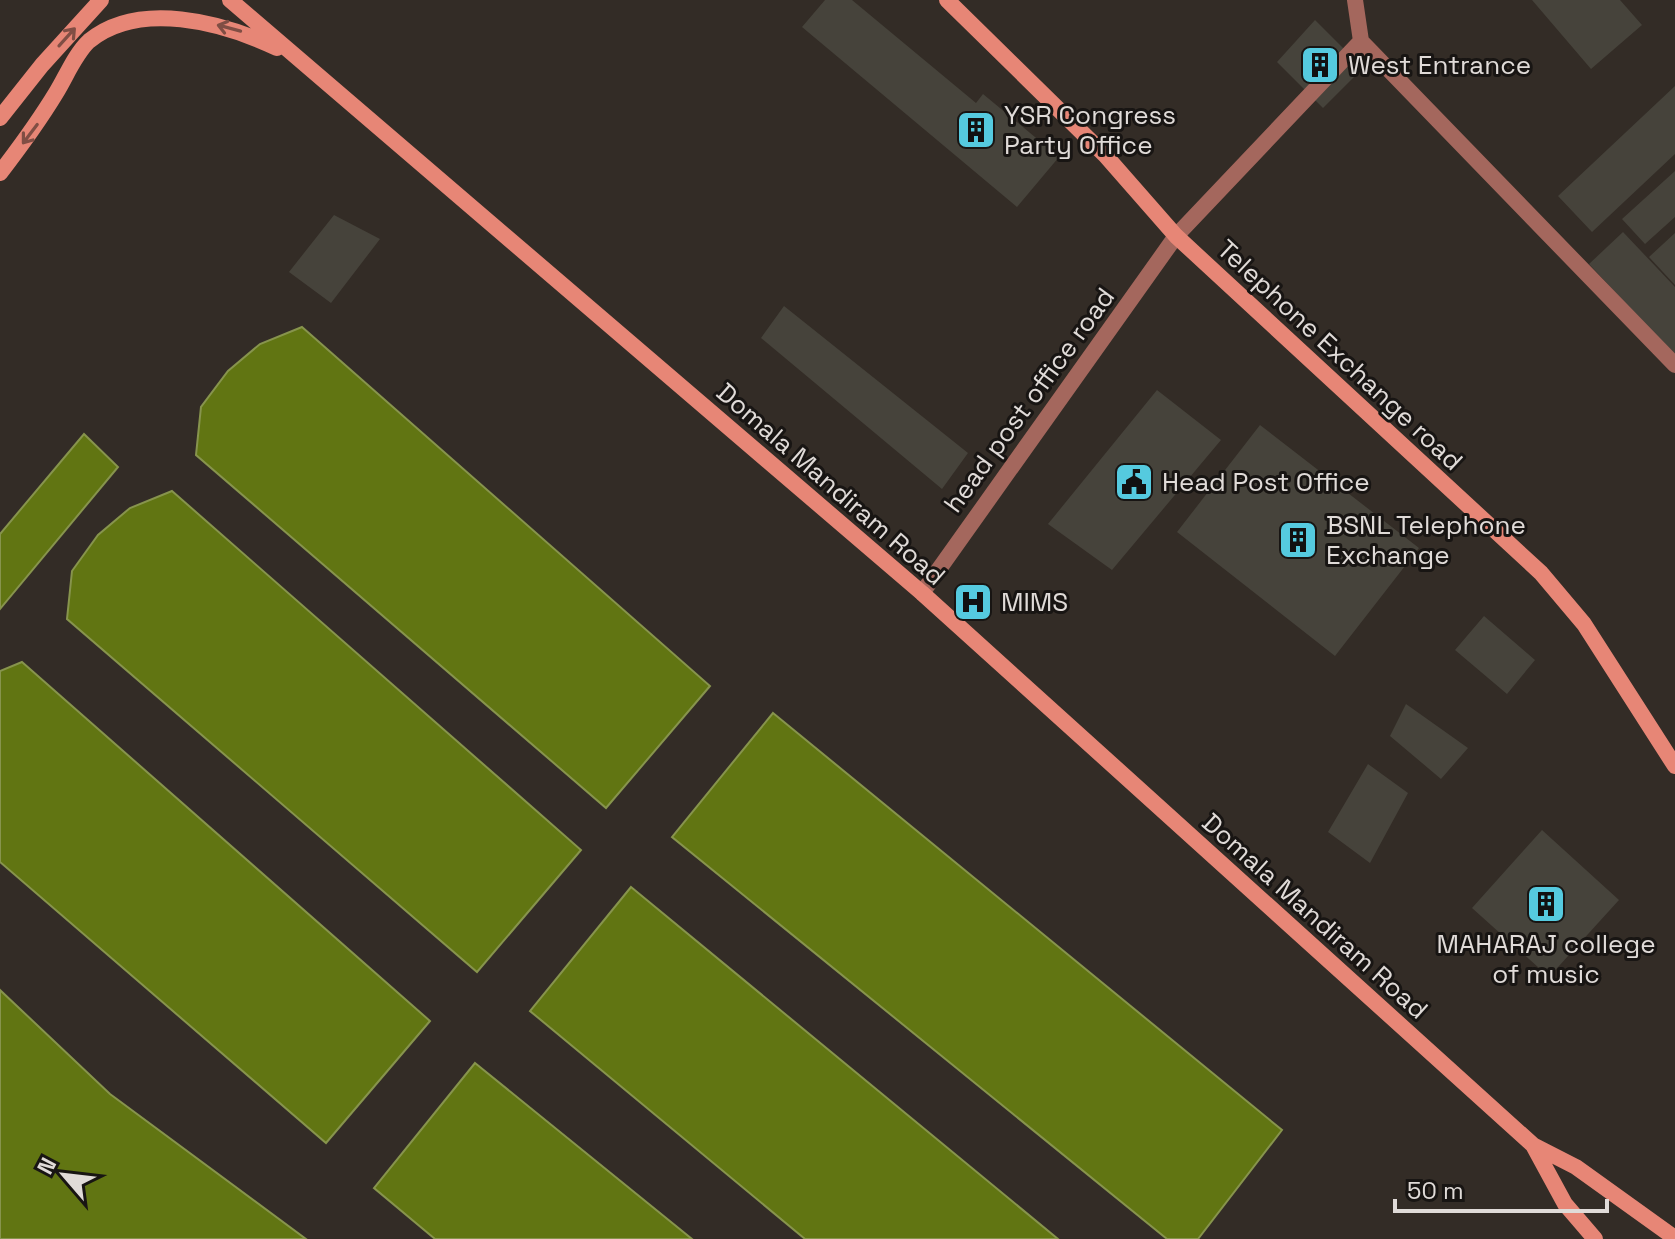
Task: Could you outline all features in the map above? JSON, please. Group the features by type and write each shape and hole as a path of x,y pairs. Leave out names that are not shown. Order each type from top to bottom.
{"street":[{"path":"0,118 42,65 101,0"},
{"name":"Domala Mandiram Road","path":"230,0 922,593 1533,1145"},
{"name":"Telephone Exchange road","path":"947,0 1105,155 1176,236 1541,573 1584,624 1675,766"},
{"path":"0,173 36,127 89,41 133,13 189,18 243,32 300,59"},
{"path":"1533,1145 1576,1167 1675,1238"},
{"path":"1533,1145 1565,1204 1595,1239"}],"lane":[{"path":"1355,0 1361,41 1675,365"},
{"name":"head post office road","path":"922,593 1176,236 1361,41"}],"shaded area":[{"path":"302,327 710,686 606,808 196,455 201,407 228,371 260,344"},
{"path":"84,434 118,467 0,609 0,534"},
{"path":"172,491 581,850 477,972 67,619 72,571 98,535 130,508"},
{"path":"22,662 430,1021 326,1143 0,862 0,671"},
{"path":"773,713 1282,1130 1198,1239 1167,1239 672,837"},
{"path":"631,887 1058,1239 805,1239 530,1011"},
{"path":"0,990 110,1094 306,1239 0,1239"},
{"path":"475,1063 692,1239 435,1239 374,1188"}],"building":[{"name":"YSR Congress Party Office","path":"825,0 852,0 976,103 983,94 1059,157 1017,207 802,27"},
{"path":"1532,0 1620,0 1642,25 1591,69"},
{"name":"West Entrance","path":"1315,20 1363,68 1323,108 1277,62"},
{"path":"1675,86 1675,154 1592,232 1558,196"},
{"path":"1675,171 1675,217 1645,244 1622,219"},
{"path":"334,215 380,239 331,303 289,272"},
{"path":"1623,232 1675,287 1675,356 1589,264"},
{"path":"1675,233 1675,285 1649,257"},
{"path":"784,306 968,453 942,489 761,338"},
{"name":"Head Post Office","path":"1157,390 1221,440 1112,570 1048,524"},
{"name":"BSNL Telephone Exchange","path":"1260,425 1419,548 1335,656 1177,532"},
{"path":"1484,616 1535,660 1507,694 1455,650"},
{"path":"1406,704 1468,748 1441,779 1390,736"},
{"path":"1368,764 1408,793 1370,863 1328,832"},
{"name":"MAHARAJ college of music","path":"1542,830 1619,900 1549,977 1472,908"}],"place":[{"name":"West Entrance","path":"1320,65"},
{"name":"YSR Congress Party Office","path":"976,130"},
{"name":"Head Post Office","path":"1134,482"},
{"name":"BSNL Telephone Exchange","path":"1298,540"},
{"name":"MIMS","path":"973,602"},
{"name":"MAHARAJ college of music","path":"1546,904"}]}
